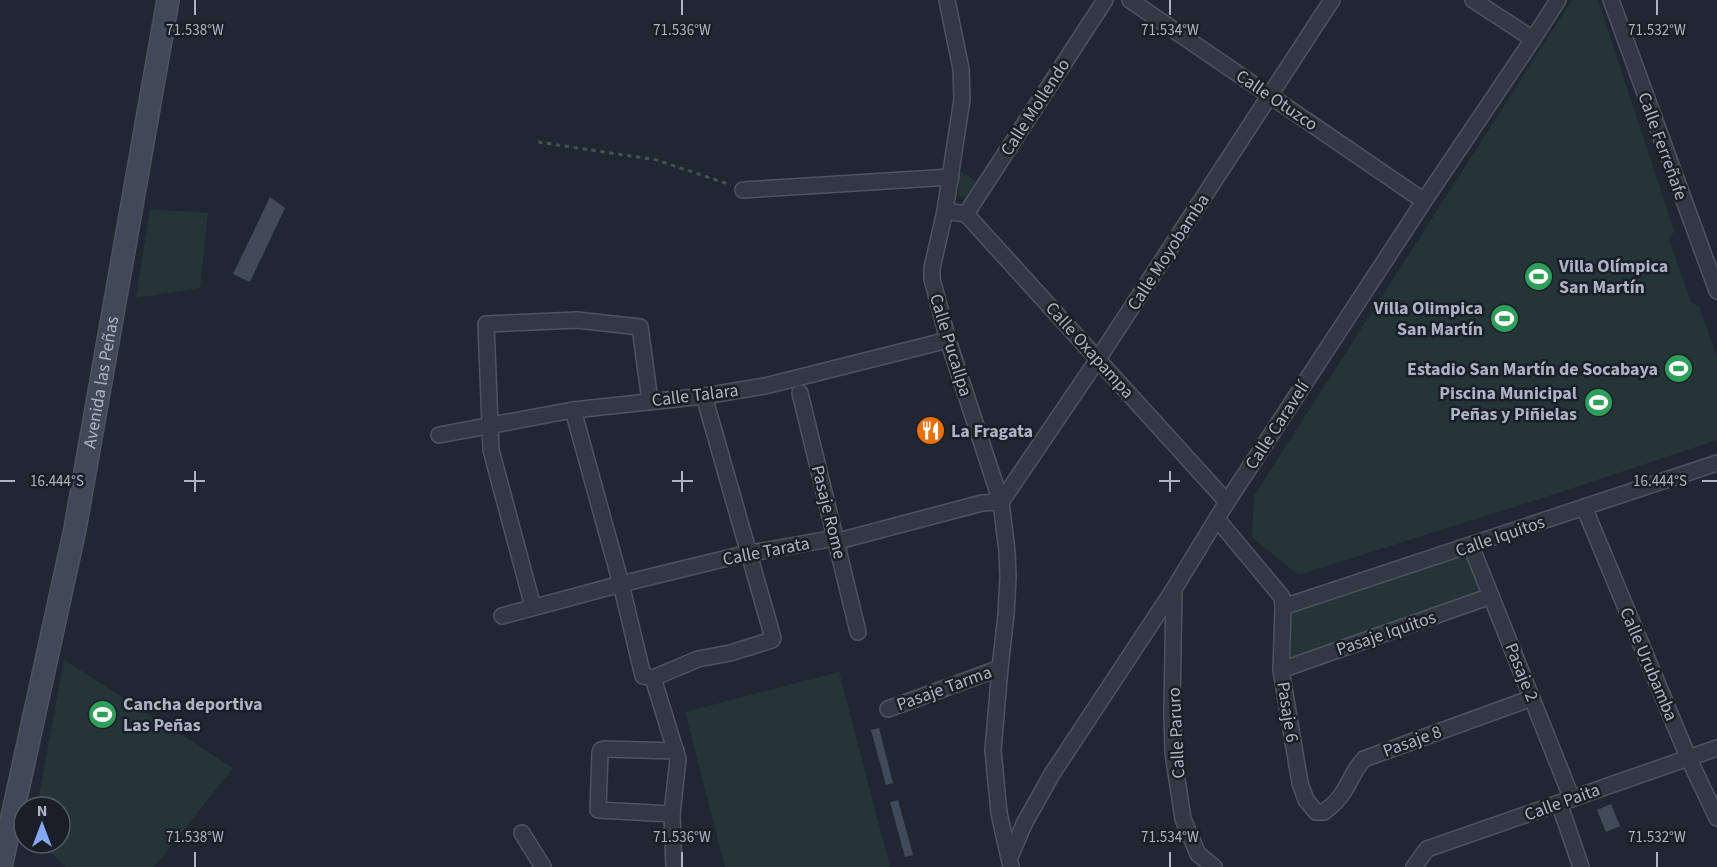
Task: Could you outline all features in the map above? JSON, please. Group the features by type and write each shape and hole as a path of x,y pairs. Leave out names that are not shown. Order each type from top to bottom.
{"street":[{"name":"Avenida las Peñas","path":"1,867 75,529 168,0"},
{"name":"Calle Pucallpa","path":"947,0 961,69 962,99 951,177 932,268 932,279 948,340 1001,502 1008,577 993,750 999,813 1010,862"},
{"name":"Calle Mollendo","path":"966,214 1105,0"},
{"name":"Calle Otuzco","path":"1130,0 1424,201"},
{"name":"Calle Moyobamba","path":"1001,502 1098,359 1332,0"},
{"path":"1473,0 1533,39"},
{"name":"Calle Caravelí","path":"1010,862 1024,824 1052,774 1174,589 1227,502 1558,0"},
{"name":"Calle Ferreñafe","path":"1611,0 1693,227 1711,257 1717,291"},
{"path":"744,190 951,177"},
{"path":"945,211 966,214"},
{"name":"Calle Oxapampa","path":"966,214 1227,502"},
{"path":"533,608 491,450 486,324 576,320 640,327 650,401"},
{"name":"Calle Talara","path":"439,435 573,410 704,396 765,386 948,340"},
{"name":"Pasaje Rome","path":"800,393 858,632"},
{"path":"573,410 621,584 643,676 653,678 698,659 730,653 773,638 704,396"},
{"name":"Calle Iquitos","path":"1283,607 1717,463"},
{"name":"Calle Tarata","path":"502,616 749,553 835,538 842,540 982,503 1001,502"},
{"name":"Calle Urubamba","path":"1584,507 1688,757 1717,818"},
{"path":"1217,519 1282,597 1283,607"},
{"name":"Pasaje 2","path":"1471,546 1532,698 1566,801 1581,867"},
{"name":"Calle Paruro","path":"1174,589 1173,753 1183,819 1198,854 1214,867"},
{"name":"Pasaje Iquitos","path":"1281,670 1491,596"},
{"name":"Pasaje 6","path":"1283,607 1281,670 1300,783 1306,800 1316,812"},
{"name":"Pasaje Tarma","path":"888,709 1000,668"},
{"path":"653,678 678,759 672,814 674,867"},
{"name":"Pasaje 8","path":"1316,812 1324,812 1334,804 1364,759 1532,698"},
{"name":"Calle Paita","path":"1414,867 1427,849 1717,748"},
{"path":"672,814 599,811 597,807 601,750 676,751"},
{"path":"522,832 543,867"}],"path":[{"path":"538,142 657,160 744,190"}],"shaded area":[{"name":"Villa Olímpica San Martín","path":"1572,0 1598,0 1674,231 1669,240 1691,302 1699,306 1717,357 1717,440 1298,575 1252,537 1254,496"},
{"path":"960,171 976,181 966,197 958,194"},
{"path":"150,209 208,213 200,288 136,298"},
{"path":"1465,553 1469,555 1482,588 1480,591 1287,663 1290,614 1296,609"},
{"name":"Cancha deportiva Las Peñas","path":"64,660 233,768 154,867 65,867 54,855 72,855 72,795 39,795"},
{"path":"839,672 890,867 725,867 685,712"}],"building":[{"path":"270,197 285,208 250,282 233,274"},
{"path":"879,728 893,783 886,785 871,730"},
{"path":"898,800 913,855 905,857 890,802"},
{"path":"1611,804 1620,826 1606,832 1597,810"}],"place":[{"name":"Villa Olímpica San Martín","path":"1538,276"},
{"name":"Villa Olimpica San Martín","path":"1504,318"},
{"name":"Estadio San Martín de Socabaya","path":"1679,369"},
{"name":"Piscina Municipal Peñas y Piñielas","path":"1598,403"},
{"name":"La Fragata","path":"930,431"},
{"name":"Cancha deportiva Las Peñas","path":"102,714"}]}
